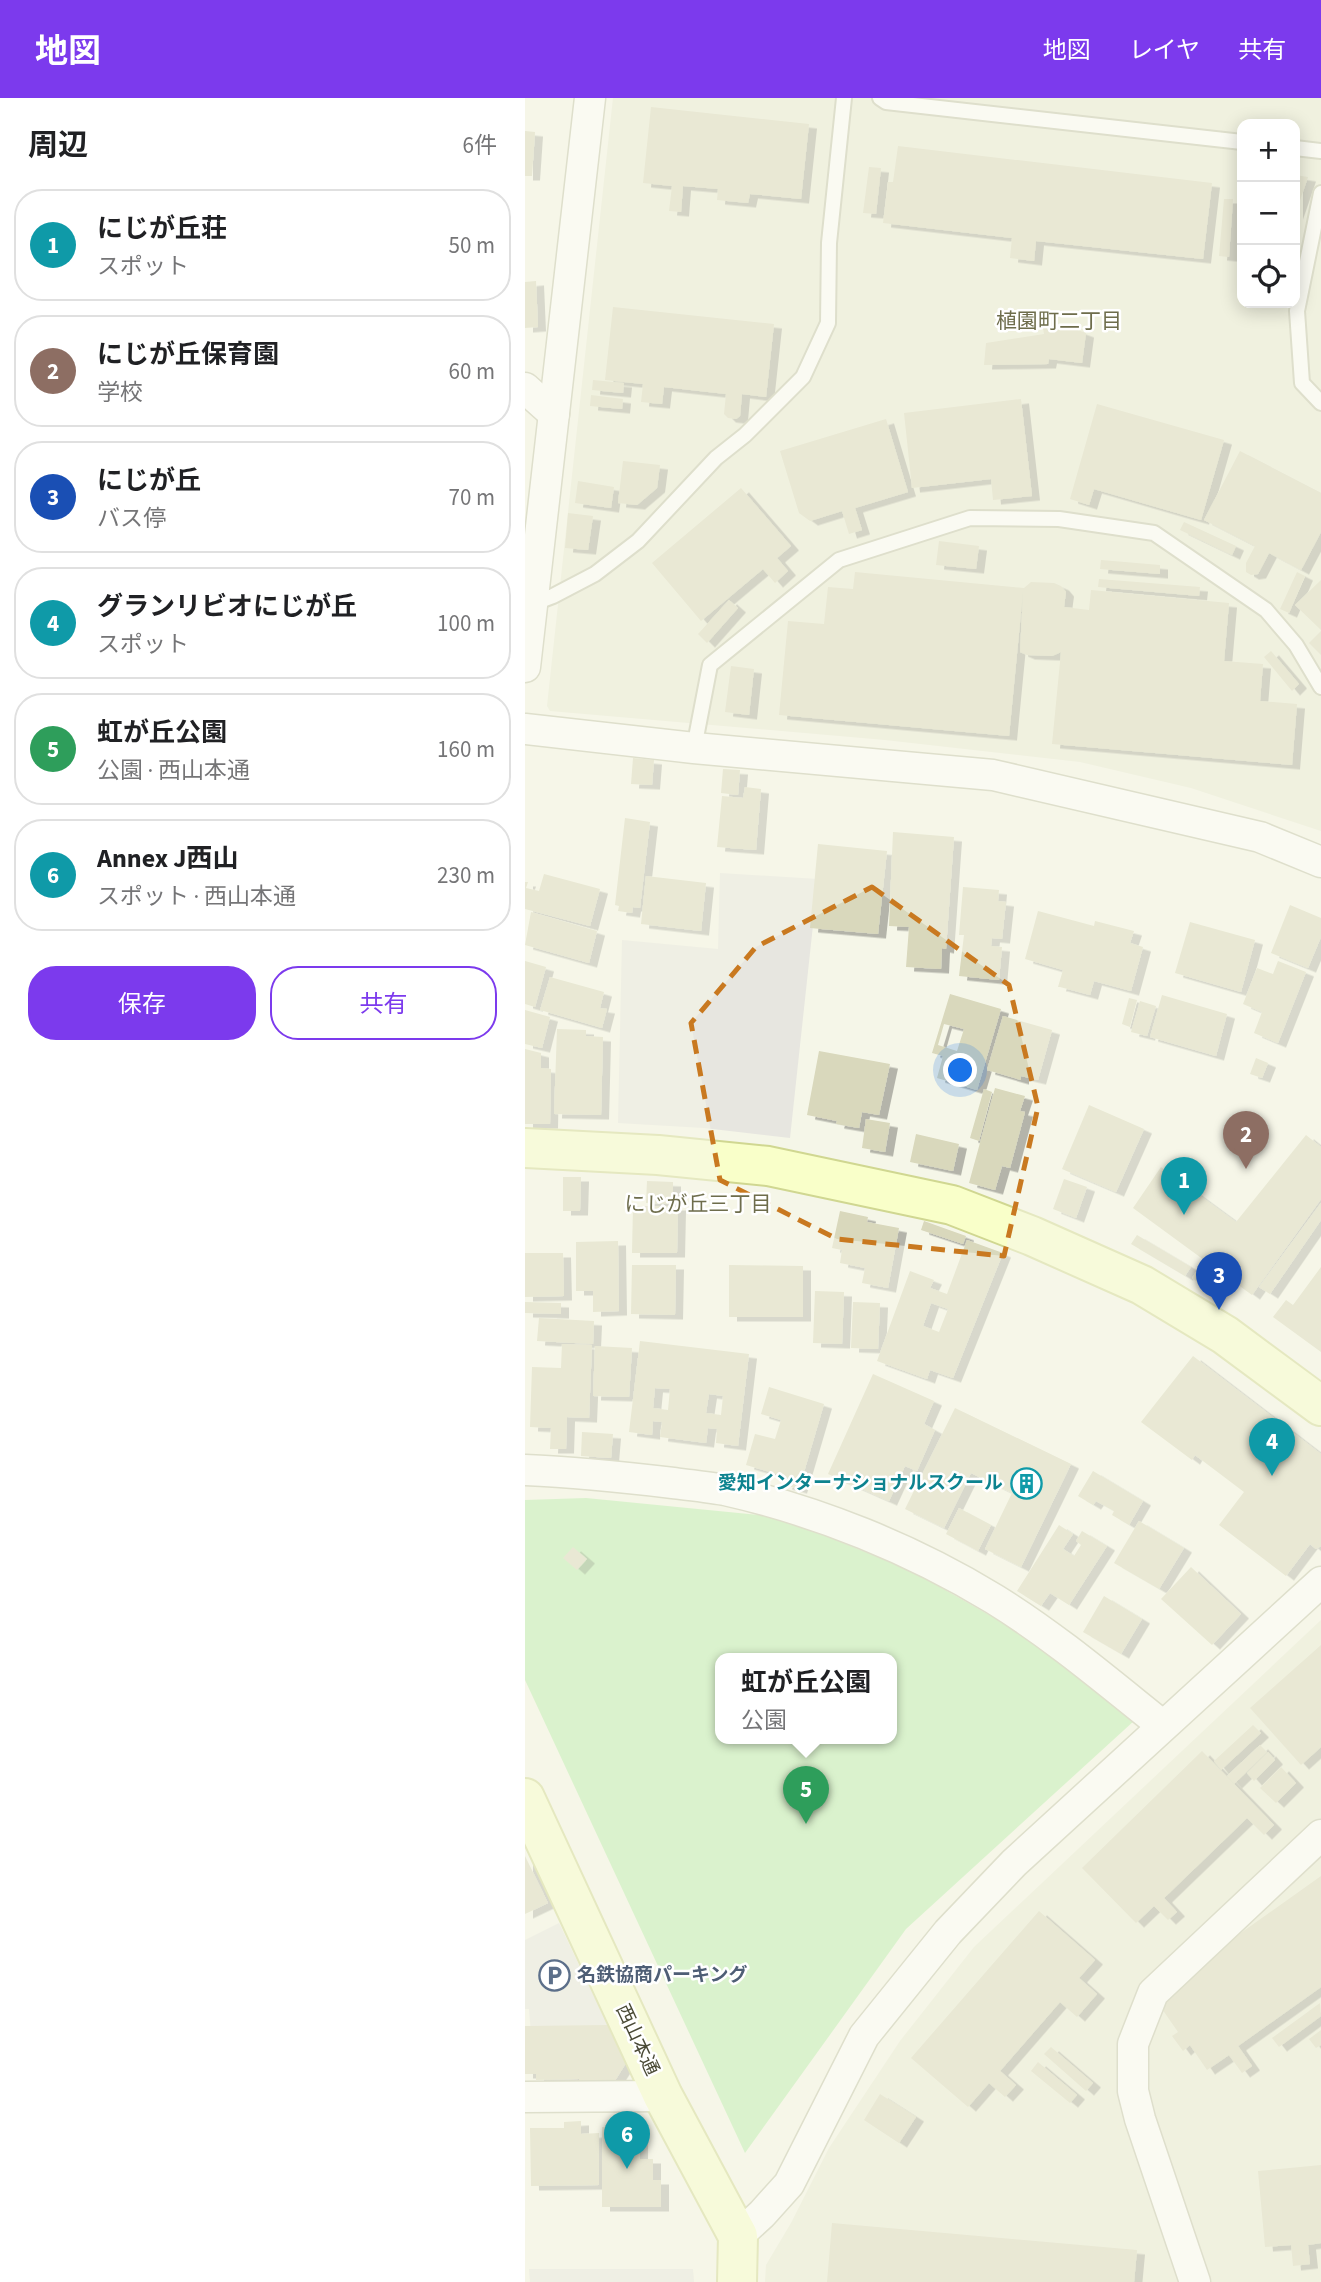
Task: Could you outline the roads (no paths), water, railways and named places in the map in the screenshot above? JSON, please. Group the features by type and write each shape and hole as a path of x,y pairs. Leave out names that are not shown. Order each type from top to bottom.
{"street":[{"path":"525,667 554,414 584,101"},
{"path":"525,388 554,414"},
{"path":"525,729 694,748 993,775 1260,837 1321,862"},
{"path":"525,1148 658,1155 768,1166 952,1205 1032,1236 1142,1285 1225,1335 1321,1406"},
{"path":"525,1470 600,1474 723,1490 787,1507 870,1537 950,1573 995,1600 1041,1630 1163,1726"},
{"path":"738,2236 789,2184 864,2036 948,1932 1014,1863 1321,1582"},
{"name":"西山本通","path":"525,1798 663,2096 738,2236 737,2282"},
{"path":"1195,2282 1140,2119 1133,2091 1133,2044 1153,1993 1321,1835"},
{"path":"525,2097 663,2096"}],"lane":[{"path":"532,604 595,574 638,541 716,458 745,435 803,377 828,323 829,243 844,98"},
{"path":"880,98 886,103 1237,141"},
{"path":"1300,149 1321,151"},
{"path":"1321,193 1297,311 1303,383 1321,403"},
{"path":"694,748 710,665 839,560 970,518 1059,519 1153,533 1266,610 1296,645 1321,687"}],"place":[{"name":"にじが丘保育園","path":"1246,1169"},
{"name":"にじが丘荘","path":"1184,1215"},
{"name":"にじが丘","path":"1219,1310"},
{"name":"グランリビオにじが丘","path":"1272,1476"},
{"name":"愛知インターナショナルスクール","path":"1026,1483"},
{"name":"虹が丘公園","path":"806,1824"},
{"name":"名鉄協商パーキング","path":"554,1975"},
{"name":"Annex J西山","path":"627,2169"}],"district":[{"name":"植園町二丁目","path":"1059,321"},
{"name":"にじが丘三丁目","path":"698,1204"}]}
